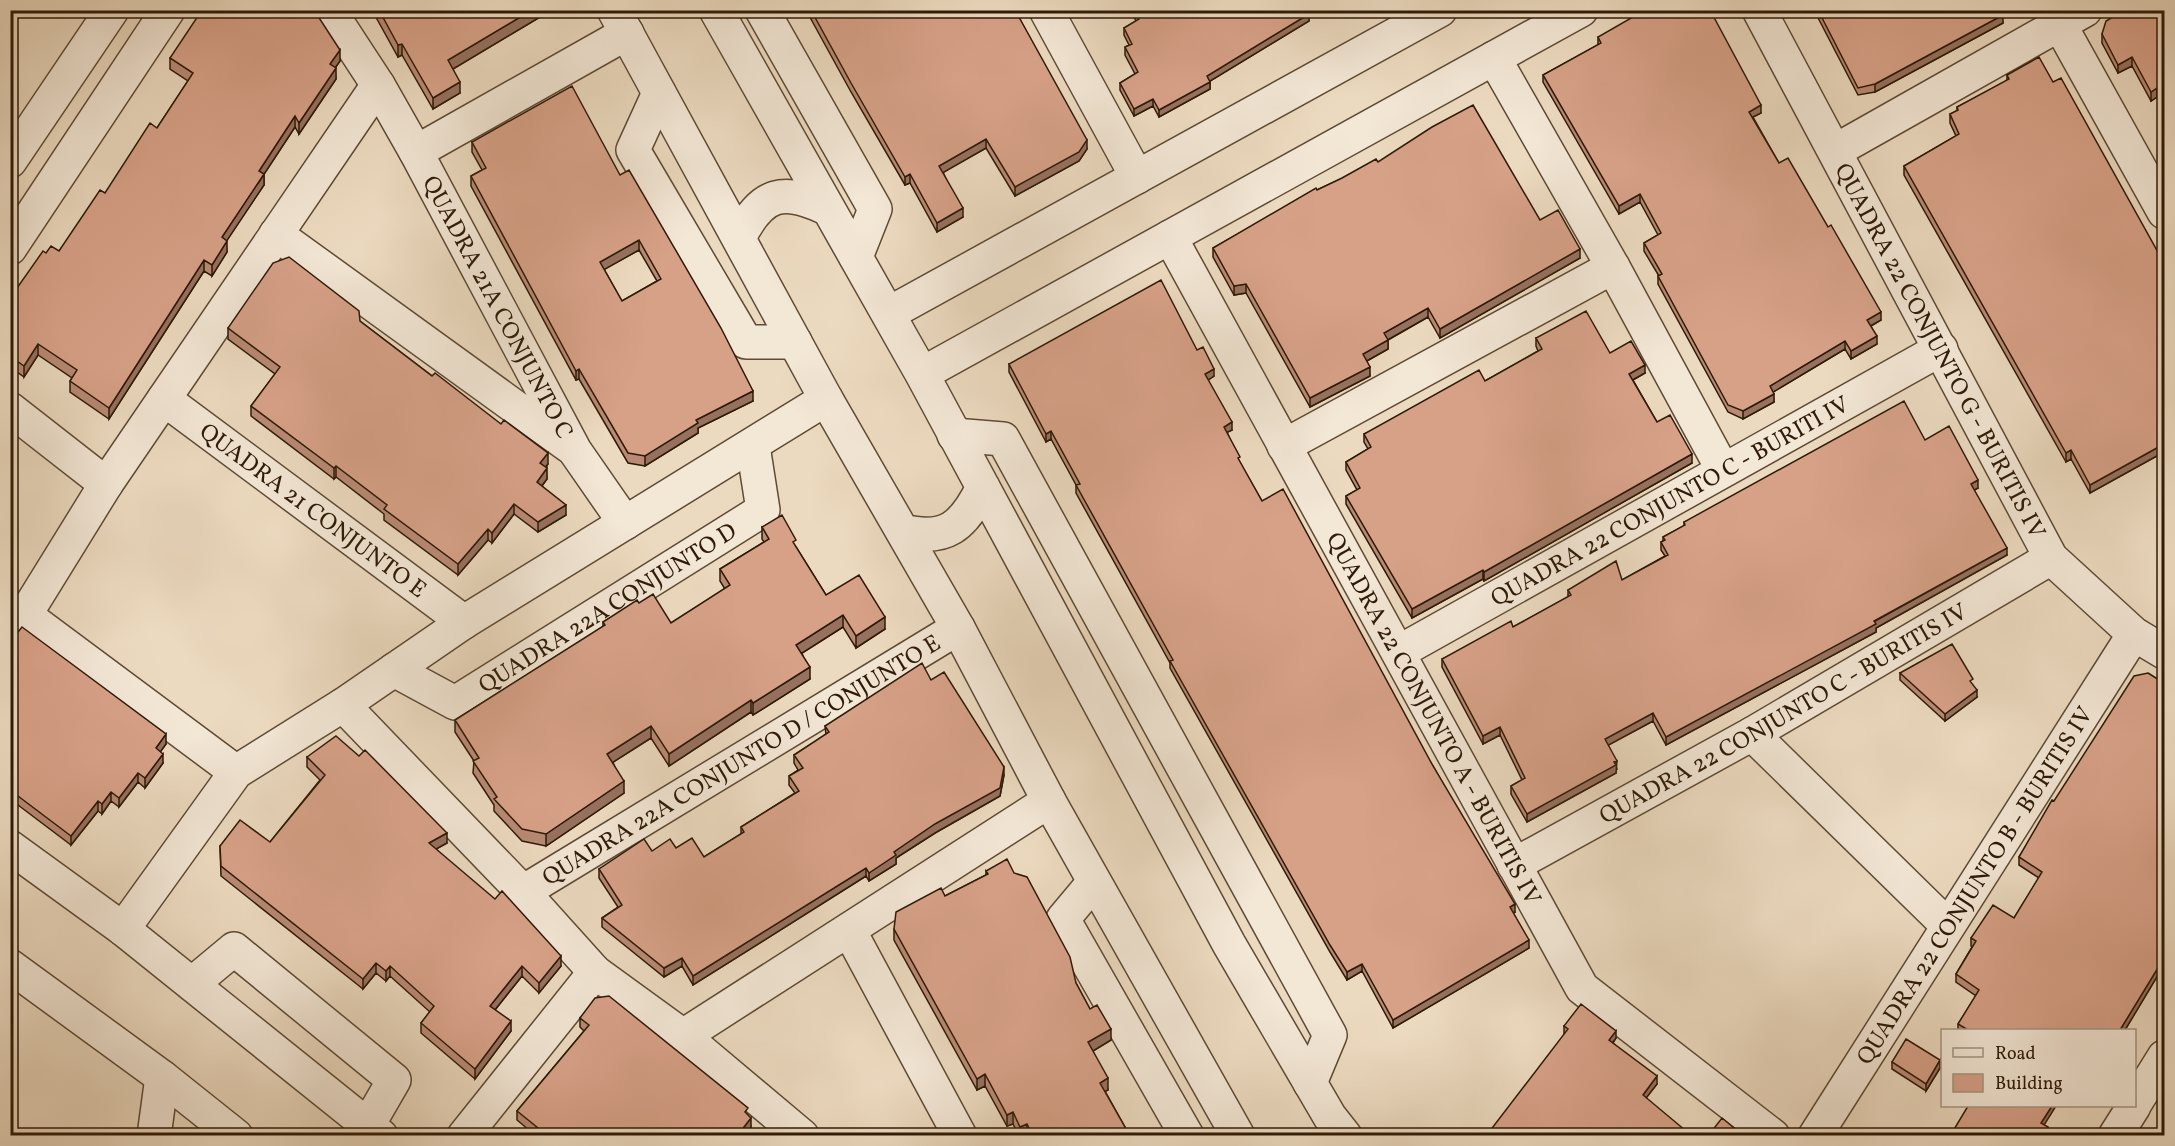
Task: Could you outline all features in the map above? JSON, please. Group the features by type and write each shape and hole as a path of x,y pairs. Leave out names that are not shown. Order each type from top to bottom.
{"street":[{"path":"10,161 112,10"},
{"path":"10,248 168,10"},
{"name":"QUADRA 21A CONJUNTO C","path":"329,10 378,85 416,152 575,451 625,524"},
{"path":"716,10 922,374 1224,934 1310,1083 1345,1136"},
{"path":"762,10 875,209 856,257"},
{"path":"1046,10 1137,177"},
{"path":"888,314 1440,10"},
{"path":"922,374 1581,10"},
{"name":"QUADRA 22 CONJUNTO G - BURITIS IV","path":"1759,10 2051,558 2134,634 2164,652"},
{"path":"1835,151 2072,18 2164,212"},
{"path":"416,152 621,22 826,399 958,628 1049,801 1238,1136"},
{"path":"1494,58 1613,267 1723,470"},
{"path":"236,772 25,615 106,484 378,85"},
{"path":"659,93 633,150 746,342 795,342"},
{"path":"738,238 749,216 779,196 802,196 828,209"},
{"path":"276,234 575,451"},
{"name":"QUADRA 22 CONJUNTO A - BURITIS IV","path":"1170,237 1582,988 1773,1136"},
{"path":"1284,446 1613,267"},
{"name":"QUADRA 22 CONJUNTO C - BURITI IV","path":"1399,652 1941,349"},
{"name":"QUADRA 21 CONJUNTO E","path":"164,399 464,622"},
{"path":"123,929 236,772 343,705 464,622 826,399"},
{"path":"10,409 106,484"},
{"path":"954,435 1003,439 1319,1014 1330,1035 1310,1083"},
{"name":"QUADRA 22A CONJUNTO D","path":"394,670 455,703 763,510 753,446"},
{"path":"903,531 924,536 939,535 957,525 971,512 983,487"},
{"name":"QUADRA 22 CONJUNTO C - BURITIS IV","path":"1514,865 1752,734 2051,558"},
{"name":"QUADRA 22A CONJUNTO D / CONJUNTO E","path":"523,892 958,628"},
{"name":"QUADRA 22 CONJUNTO B - BURITIS IV","path":"1815,1136 2134,634"},
{"path":"343,705 523,892 595,972 682,1036 802,1136"},
{"path":"1752,734 1947,925"},
{"path":"682,1036 1049,801"},
{"path":"10,847 123,929 375,1130 394,1080 234,949 192,984"},
{"path":"1094,882 1063,919 1187,1136"},
{"path":"849,930 960,1136"},
{"path":"12,969 162,1077 236,1136"},
{"path":"464,1136 595,972"},
{"path":"2136,1102 2164,1057"},
{"path":"154,1136 162,1077"},
{"path":"2115,1136 2133,1107"}],"building":[{"path":"202,10 314,10 340,50 330,64 336,68 299,123 295,116 259,171 264,174 222,237 227,241 212,265 204,260 109,408 70,381 77,370 38,344 24,366 10,356 10,298 43,251 46,253 51,246 59,251 100,190 105,193 150,123 157,128 193,73 170,58"},
{"path":"379,10 532,10 448,60 460,82 433,98 402,44 398,45"},
{"path":"811,10 1015,10 1087,140 1079,152 1015,187 986,139 939,166 963,208 937,223 910,174 905,177"},
{"path":"1134,10 1307,10 1309,14 1207,76 1210,82 1159,110 1153,99 1134,109 1120,83 1138,72 1125,47 1132,44 1124,28 1139,19"},
{"path":"1645,10 1710,10 1761,105 1749,112 1779,163 1788,158 1828,227 1831,225 1881,312 1867,320 1877,336 1851,351 1845,341 1770,386 1774,394 1743,411 1728,405 1658,276 1662,274 1644,243 1661,233 1640,194 1619,206 1543,75 1601,43 1598,37"},
{"path":"1818,10 2000,10 2003,15 1875,84 1858,88"},
{"path":"2125,10 2164,10 2164,101 2157,88 2151,92 2132,57 2118,65 2102,34 2106,21"},
{"path":"2039,57 2053,82 2061,78 2164,263 2164,444 2090,485 2071,450 2066,453 1904,166 1959,134 1950,114 1958,110 1957,107 2009,79 2007,75"},
{"path":"572,86 620,175 629,170 721,328 753,391 696,420 698,423 645,456 628,453 579,369 576,371 471,176 486,168 472,142","holes":["639,240 661,279 622,301 600,262"]},
{"path":"1473,105 1540,220 1558,210 1580,249 1440,329 1428,308 1384,333 1388,340 1363,354 1370,367 1310,398 1246,284 1234,286 1213,248 1316,188 1317,190 1342,178 1376,159 1378,162 1432,127"},
{"path":"289,257 359,311 360,321 432,376 435,373 501,424 504,420 548,453 540,463 547,468 537,482 566,505 538,522 514,504 492,533 488,529 458,564 384,509 387,505 336,466 334,468 251,406 280,367 228,328 273,263"},
{"path":"1161,280 1197,350 1203,347 1214,369 1205,374 1232,422 1224,427 1240,457 1238,458 1262,501 1283,489 1433,766 1515,904 1510,907 1529,940 1393,1020 1362,964 1347,972 1330,945 1170,661 1173,660 1076,485 1080,484 1051,431 1046,434 1009,364"},
{"path":"1586,311 1610,353 1631,341 1645,365 1629,374 1657,422 1670,415 1692,454 1484,572 1483,570 1412,609 1346,496 1360,488 1346,462 1371,447 1364,434 1479,370 1485,381 1542,349 1536,338"},
{"path":"1904,401 1925,440 1949,426 1978,480 1971,484 2007,548 1874,621 1876,624 1666,737 1653,713 1605,739 1617,761 1614,762 1616,765 1527,814 1511,786 1525,778 1500,727 1483,736 1442,659 1511,621 1513,627 1571,595 1568,590 1616,561 1622,580 1668,555 1661,542 1665,540 1663,537 1685,525 1684,522"},
{"path":"782,515 796,540 793,542 826,595 859,575 885,617 856,636 843,615 796,645 810,667 753,703 751,700 669,754 651,726 607,754 624,781 546,834 522,829 494,799 497,797 473,761 479,758 455,720 605,625 603,622 637,600 639,603 653,594 671,623 730,585 720,569 769,539 762,527"},
{"path":"22,627 166,734 156,748 163,754 145,778 138,773 119,798 111,792 102,804 98,801 71,836 10,790 10,634 14,637"},
{"path":"1952,644 1973,679 1970,681 1977,690 1945,714 1900,673"},
{"path":"922,663 931,680 944,672 1004,767 1000,788 935,824 894,852 896,855 869,873 866,868 693,976 682,958 664,968 602,918 622,905 599,869 644,839 652,851 670,839 676,848 692,838 704,857 744,832 741,827 799,791 789,776 803,768 794,755 829,732 825,726"},
{"path":"2148,673 2164,683 2164,704 2159,713 2164,716 2164,958 2121,1029 1966,1029 1958,1024 1979,990 1956,974 1976,941 1971,938 1993,905 2014,918 2042,872 2019,857 2052,800 2054,801 2134,676"},
{"path":"336,736 359,756 365,750 447,833 429,843 495,899 502,891 561,956 539,983 522,966 490,1006 511,1021 475,1069 421,1023 434,1006 390,966 386,971 376,963 363,979 221,866 220,846 240,820 270,842 325,775 307,757"},
{"path":"1007,859 1014,873 1027,877 1070,957 1076,983 1090,1009 1097,1005 1111,1029 1088,1042 1108,1078 1100,1083 1130,1136 1033,1136 1027,1124 1020,1127 1013,1112 1007,1115 985,1074 977,1079 894,929 896,912 941,888 945,896 988,874 986,871"},
{"path":"609,996 748,1108 745,1112 751,1118 737,1136 548,1136 517,1111 589,1025 580,1018 595,998"},
{"path":"1581,1004 1616,1031 1609,1040 1657,1076 1643,1095 1692,1136 1486,1136 1568,1029 1564,1026"},
{"path":"1906,1039 1940,1060 1926,1084 1892,1062"},
{"path":"1967,1107 2051,1107 2041,1123 2048,1127 2043,1136 1950,1136"},
{"path":"1722,1118 1739,1132 1736,1136 1708,1136"},
{"path":"917,1131 923,1136 912,1136"}]}
